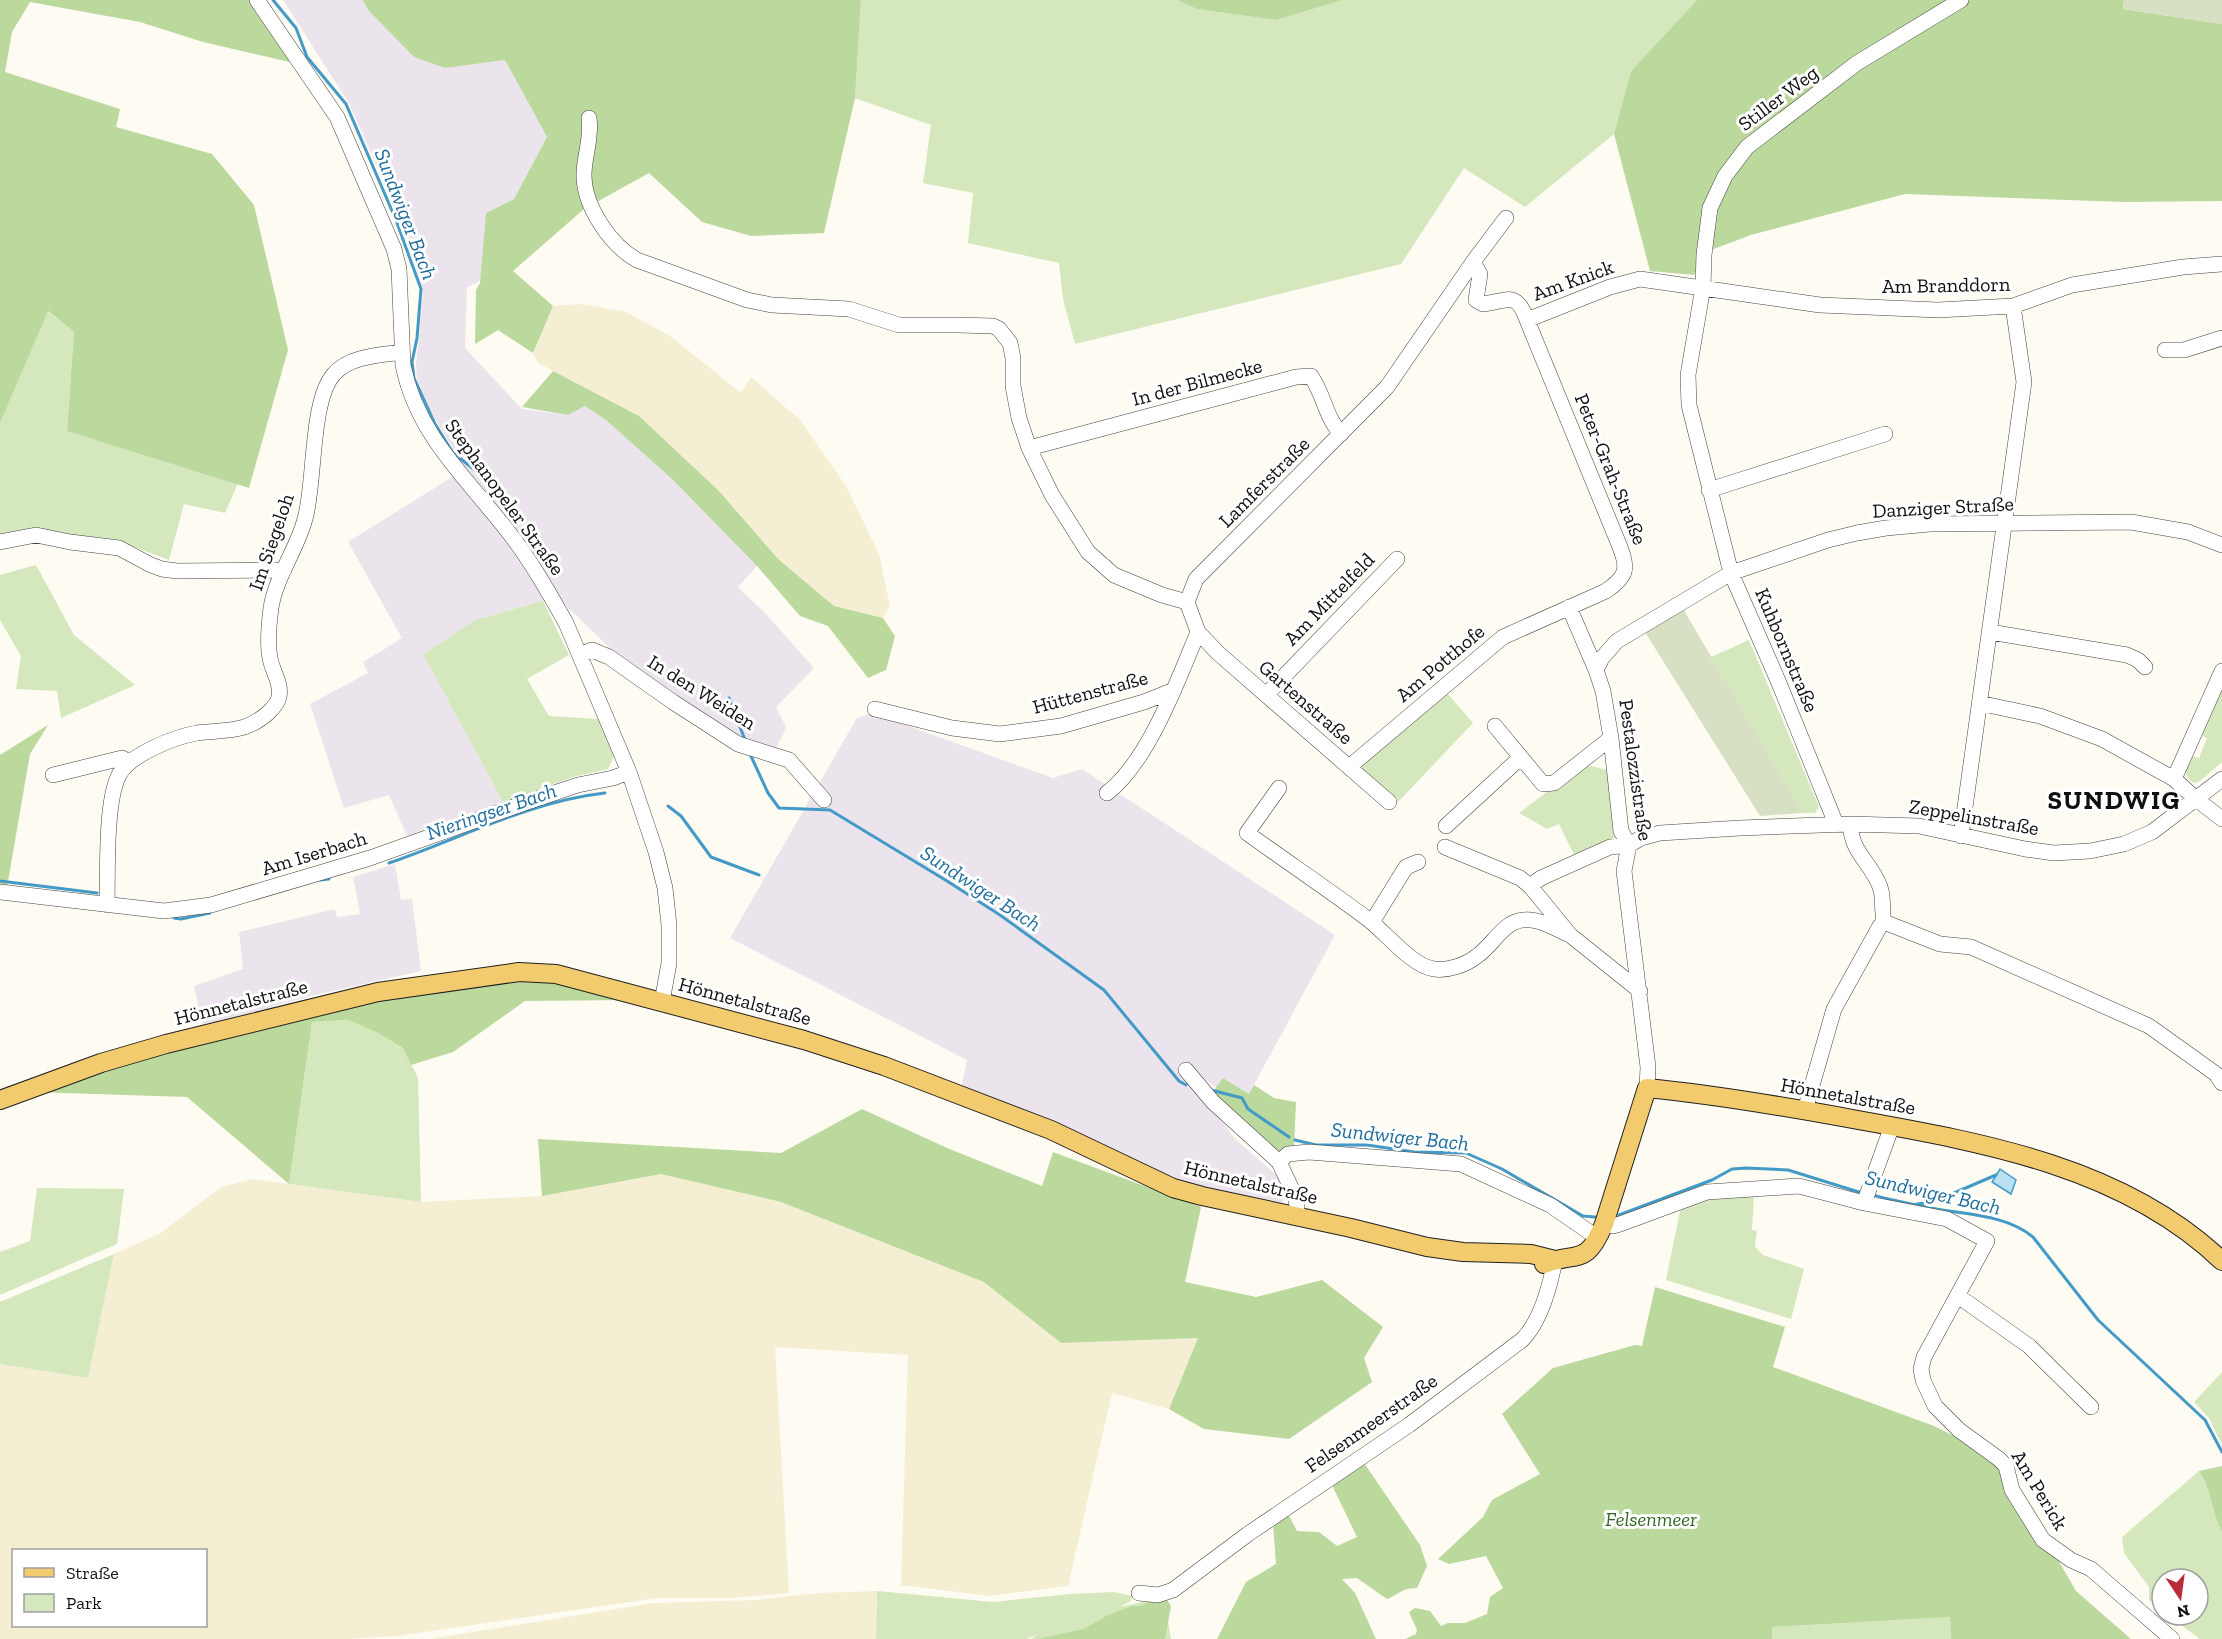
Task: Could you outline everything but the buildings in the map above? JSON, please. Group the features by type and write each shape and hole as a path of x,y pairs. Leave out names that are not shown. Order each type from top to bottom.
{"main road":[{"name":"Hönnetalstraße","path":"0,1100 101,1063 166,1044 378,992 519,972 556,974 804,1040 921,1079 1051,1130 1173,1188 1427,1247 1530,1264 1544,1264 1581,1256 1601,1231"},
{"name":"Hönnetalstraße","path":"1647,1088 1733,1098 1805,1110 1956,1139 2026,1157 2083,1176 2125,1194 2163,1215 2222,1262"},
{"path":"1601,1231 1647,1088"}],"street":[{"name":"Stephanopeler Straße","path":"257,0 337,117 394,249 399,270 402,352 405,376 411,394 444,456 511,535 558,608 629,772 656,852 668,907 669,963 662,1002"},
{"name":"Stiller Weg","path":"1703,287 1704,255 1710,208 1725,176 1747,147 1857,63 1961,0"},
{"path":"589,118 591,134 584,174 589,202 594,213 623,252 637,260 747,300 772,305 849,309 899,325 993,326 999,329 1010,343 1015,397 1029,448 1052,495 1088,552 1114,575 1162,595 1187,602 1198,632 1174,690 1143,749 1120,782 1107,793"},
{"name":"Lamferstraße","path":"1187,602 1197,579 1387,387 1506,218"},
{"name":"Am Knick","path":"1473,262 1480,274 1476,300 1483,304 1515,300 1520,304 1527,320 1610,286 1640,279 1703,287"},
{"name":"Am Branddorn","path":"1703,287 1820,305 1938,310 2013,306 2072,285 2183,267 2222,264"},
{"name":"Kuhbornstraße","path":"1703,287 1687,388 1709,490 1731,573 1843,824 1877,880 1882,893 1884,922"},
{"path":"1961,836 2024,382 2013,306"},
{"name":"Peter-Grah-Straße","path":"1527,320 1625,559 1625,573 1617,583 1569,607"},
{"path":"2165,350 2184,350 2222,338"},
{"name":"Im Siegeloh","path":"129,762 180,738 240,730 261,719 279,700 280,688 269,656 271,607 306,517 320,399 324,388 341,367 364,358 402,352"},
{"name":"In der Bilmecke","path":"1029,448 1296,377 1311,376 1321,391 1330,421 1341,434"},
{"path":"1709,490 1885,434"},
{"name":"Danziger Straße","path":"1596,670 1602,658 1617,641 1731,573 1828,540 1857,533 1930,524 2145,524 2188,532 2222,545"},
{"path":"0,542 36,535 119,548 151,565 177,571 278,568 284,570"},
{"name":"Am Mittelfeld","path":"1266,695 1396,559"},
{"name":"Pestalozzistraße","path":"1569,607 1603,691 1611,738 1621,831 1629,845 1624,871 1640,991 1648,1067 1647,1088"},
{"name":"Am Potthofe","path":"1349,768 1503,638 1569,607"},
{"name":"Gartenstraße","path":"1198,632 1266,695 1389,802"},
{"path":"1990,632 2127,655 2138,660 2145,667"},
{"name":"In den Weiden","path":"580,655 592,650 609,657 672,702 738,744 789,760 824,800"},
{"path":"2174,779 2222,671"},
{"name":"Hüttenstraße","path":"875,709 952,728 1000,734 1061,726 1144,702 1174,690"},
{"path":"1979,703 2040,716 2102,739 2174,779 2196,800 2222,819"},
{"path":"1495,726 1543,784 1554,783 1611,738"},
{"path":"53,775 122,758 129,762 120,773 114,786 111,804 107,906"},
{"path":"1446,826 1520,758"},
{"name":"Am Iserbach","path":"0,892 164,911 211,905 370,858 578,785 613,778 629,772"},
{"name":"Zeppelinstraße","path":"1629,845 1641,838 1660,833 1843,824 1919,826 2025,849 2089,856 2152,832 2222,779"},
{"path":"1279,788 1247,832 1372,922 1415,960 1433,969 1448,968 1478,956 1495,937 1514,922 1533,920 1570,935"},
{"path":"1530,886 1541,878 1610,847 1629,845"},
{"path":"1445,846 1520,878 1530,886 1570,935 1640,991"},
{"path":"1372,922 1406,867 1418,862"},
{"path":"1805,1110 1834,1009 1884,922 1940,944 1971,947 2149,1026 2216,1074 2222,1083"},
{"path":"1186,1070 1213,1102 1279,1162 1296,1198 1297,1207 1294,1216"},
{"path":"1279,1162 1288,1154 1309,1152 1461,1164 1601,1231 1707,1192 1756,1190 1779,1186 1806,1187 1866,1197 1892,1126"},
{"name":"Am Perick","path":"1866,1197 1947,1219 1987,1242 1924,1357 1921,1369 1923,1380 1935,1406 1959,1430 2006,1466 2012,1490 2043,1540 2071,1560 2091,1569 2172,1639"},
{"name":"Felsenmeerstraße","path":"1138,1593 1158,1594 1173,1590 1248,1534 1409,1425 1522,1340 1535,1322 1552,1276 1554,1260"},
{"path":"1958,1296 2029,1346 2091,1407"}],"shaded area":[{"path":"283,0 363,0 368,10 414,57 445,68 505,60 547,137 514,199 486,213 481,279 467,287 465,348 522,409 568,415 585,406 606,420 673,480 757,566 738,587 766,614 814,668 776,707 786,727 776,749 735,738 616,654 557,597 475,620 423,654 503,802 408,838 389,795 344,808 310,704 368,673 363,662 402,638 348,542 465,469 428,408 417,379 416,363 423,294 404,229 350,105"},
{"path":"581,304 626,312 670,336 741,393 751,377 800,420 846,486 879,554 890,606 883,618 834,606 778,559 719,491 639,416 538,363 533,353 553,306"},
{"path":"872,713 1053,778 1082,769 1335,935 1249,1094 1223,1078 1216,1087 1188,1069 1234,1138 1290,1187 1282,1204 1181,1186 961,1089 967,1060 730,938 857,718"},
{"path":"395,864 401,900 412,899 421,971 311,996 203,1026 194,986 243,969 239,932 335,909 337,917 360,914 353,877"},
{"path":"661,1174 781,1202 984,1282 1061,1343 1198,1338 1169,1409 1112,1393 1068,1586 989,1596 901,1585 908,1355 775,1347 789,1593 731,1598 657,1598 398,1636 345,1639 0,1639 0,1364 88,1378 114,1254 161,1233 221,1187 253,1179 421,1202 542,1196"},
{"path":"877,1591 876,1639 430,1639 653,1603 756,1600 819,1593"}],"green space":[{"path":"0,0 251,0 294,63 203,42 140,22 30,2 12,32 5,72 120,109 116,127 212,154 254,205 288,350 249,488 67,431 74,332 48,311 0,423"},
{"path":"363,0 861,0 855,98 824,233 751,236 702,222 649,173 584,209 513,271 553,306 533,353 498,330 475,344 476,290 480,283 486,213 514,199 547,137 505,60 445,68 414,57 368,10"},
{"path":"861,0 1177,0 1197,9 1276,20 1343,0 1697,0 1631,71 1614,134 1525,207 1464,168 1401,264 1075,344 1063,299 1059,263 968,243 973,193 923,183 931,125 855,98"},
{"path":"1177,0 1343,0 1276,20 1197,9"},
{"path":"1697,0 2124,0 2123,9 2222,24 2222,201 2124,202 1905,194 1751,235 1703,253 1694,275 1650,271 1614,134 1631,71"},
{"path":"2124,0 2222,0 2222,24 2123,9"},
{"path":"47,311 74,332 67,431 238,483 225,513 184,504 169,560 124,543 0,535 0,423"},
{"path":"553,371 639,416 719,491 778,559 834,606 883,618 895,636 886,670 868,678 828,626 800,616 757,566 673,480 606,420 585,406 568,415 522,407"},
{"path":"36,565 74,635 135,685 61,718 57,691 16,689 21,656 0,620 0,575"},
{"path":"543,601 569,655 527,679 549,716 598,719 614,756 608,769 573,777 503,802 423,654 475,620"},
{"path":"1682,607 1803,813 1760,816 1643,629"},
{"path":"1749,640 1819,807 1815,813 1803,813 1711,657"},
{"path":"2222,688 2222,762 2195,783 2186,775 2186,768 2191,756 2199,758 2207,738 2200,735"},
{"path":"1447,693 1473,723 1398,802 1355,768"},
{"path":"48,725 30,754 7,887 0,886 0,755"},
{"path":"1584,764 1610,771 1617,832 1612,844 1576,859 1559,824 1547,829 1519,813"},
{"path":"515,981 565,984 630,1000 525,1001 453,1052 411,1065 403,1048 378,1033 348,1020 312,1022 289,1184 187,1097 34,1092 206,1042 384,998"},
{"path":"348,1020 378,1033 403,1048 418,1078 421,1202 289,1184 312,1022"},
{"path":"1223,1078 1249,1094 1254,1085 1274,1098 1296,1102 1294,1148 1277,1151 1214,1095 1216,1087"},
{"path":"862,1109 947,1148 1042,1186 1053,1152 1201,1207 1185,1282 1256,1297 1322,1280 1383,1327 1364,1358 1372,1382 1289,1439 1204,1429 1169,1409 1198,1338 1061,1343 984,1282 781,1202 661,1174 542,1196 538,1139 781,1153"},
{"path":"37,1188 124,1189 117,1244 0,1295 0,1252 30,1241"},
{"path":"1754,1196 1752,1230 1757,1231 1755,1247 1763,1255 1804,1269 1791,1319 1666,1280 1681,1206 1708,1197"},
{"path":"114,1254 88,1378 0,1364 0,1302"},
{"name":"Felsenmeer","path":"1655,1287 1785,1327 1773,1367 1934,1426 1966,1442 2004,1466 2076,1591 2131,1639 1951,1639 1950,1617 1772,1627 1772,1639 1405,1639 1416,1634 1417,1630 1409,1612 1415,1608 1430,1611 1441,1626 1448,1623 1465,1623 1487,1614 1490,1597 1503,1588 1486,1556 1449,1564 1438,1559 1483,1517 1492,1500 1540,1474 1502,1414 1553,1368 1635,1345 1642,1346"},
{"path":"2222,1372 2222,1445 2209,1418 2194,1402"},
{"path":"1364,1463 1420,1545 1427,1566 1417,1588 1404,1590 1387,1599 1357,1578 1342,1579 1355,1593 1376,1639 1217,1639 1246,1582 1276,1564 1273,1524 1288,1514 1297,1531 1319,1532 1337,1546 1357,1537 1331,1483"},
{"path":"2222,1466 2222,1532 2207,1485 2199,1471"},
{"path":"2199,1471 2207,1485 2222,1532 2222,1639 2200,1639 2184,1627 2210,1627 2210,1567 2150,1567 2150,1601 2149,1587 2124,1553 2122,1537"},
{"path":"877,1591 993,1602 1114,1592 1132,1596 1131,1601 1119,1607 1164,1597 1171,1639 1031,1639 1037,1634 1027,1639 876,1639"},
{"path":"1166,1598 1171,1606 1165,1639 1037,1639 1084,1629 1106,1616 1132,1606 1141,1606 1154,1599"},
{"path":"1950,1617 1951,1639 1772,1639 1772,1627"}],"water":[{"path":"2000,1169 2016,1180 2011,1194 1992,1182"}],"waterway":[{"name":"Sundwiger Bach","path":"273,0 296,28 307,57 346,104 396,220 421,289 417,338 412,362 414,378 435,424 453,453 484,477"},
{"name":"Sundwiger Bach","path":"729,698 745,740"},
{"name":"Sundwiger Bach","path":"750,754 768,793 779,808 830,810 1000,915 1104,990 1179,1081 1186,1085"},
{"name":"Nieringser Bach","path":"389,863 523,812 577,797 605,793"},
{"name":"Sundwiger Bach","path":"668,806 681,816 711,857 759,875"},
{"name":"Nieringser Bach","path":"320,880 329,879"},
{"name":"Nieringser Bach","path":"0,881 97,893"},
{"name":"Nieringser Bach","path":"174,918 181,919 210,913"},
{"name":"Sundwiger Bach","path":"1211,1090 1242,1098 1248,1109 1289,1137"},
{"name":"Sundwiger Bach","path":"1295,1140 1316,1145 1367,1145 1414,1152 1466,1153 1502,1169 1583,1216 1595,1217"},
{"name":"Sundwiger Bach","path":"1619,1215 1712,1180 1732,1169 1788,1170 1862,1193"},
{"path":"1917,1204 1933,1202 1996,1175"},
{"name":"Sundwiger Bach","path":"1872,1195 1997,1220 2022,1229 2033,1237 2098,1320 2205,1420 2222,1452"}],"district":[{"name":"SUNDWIG","path":"2114,800"}]}
